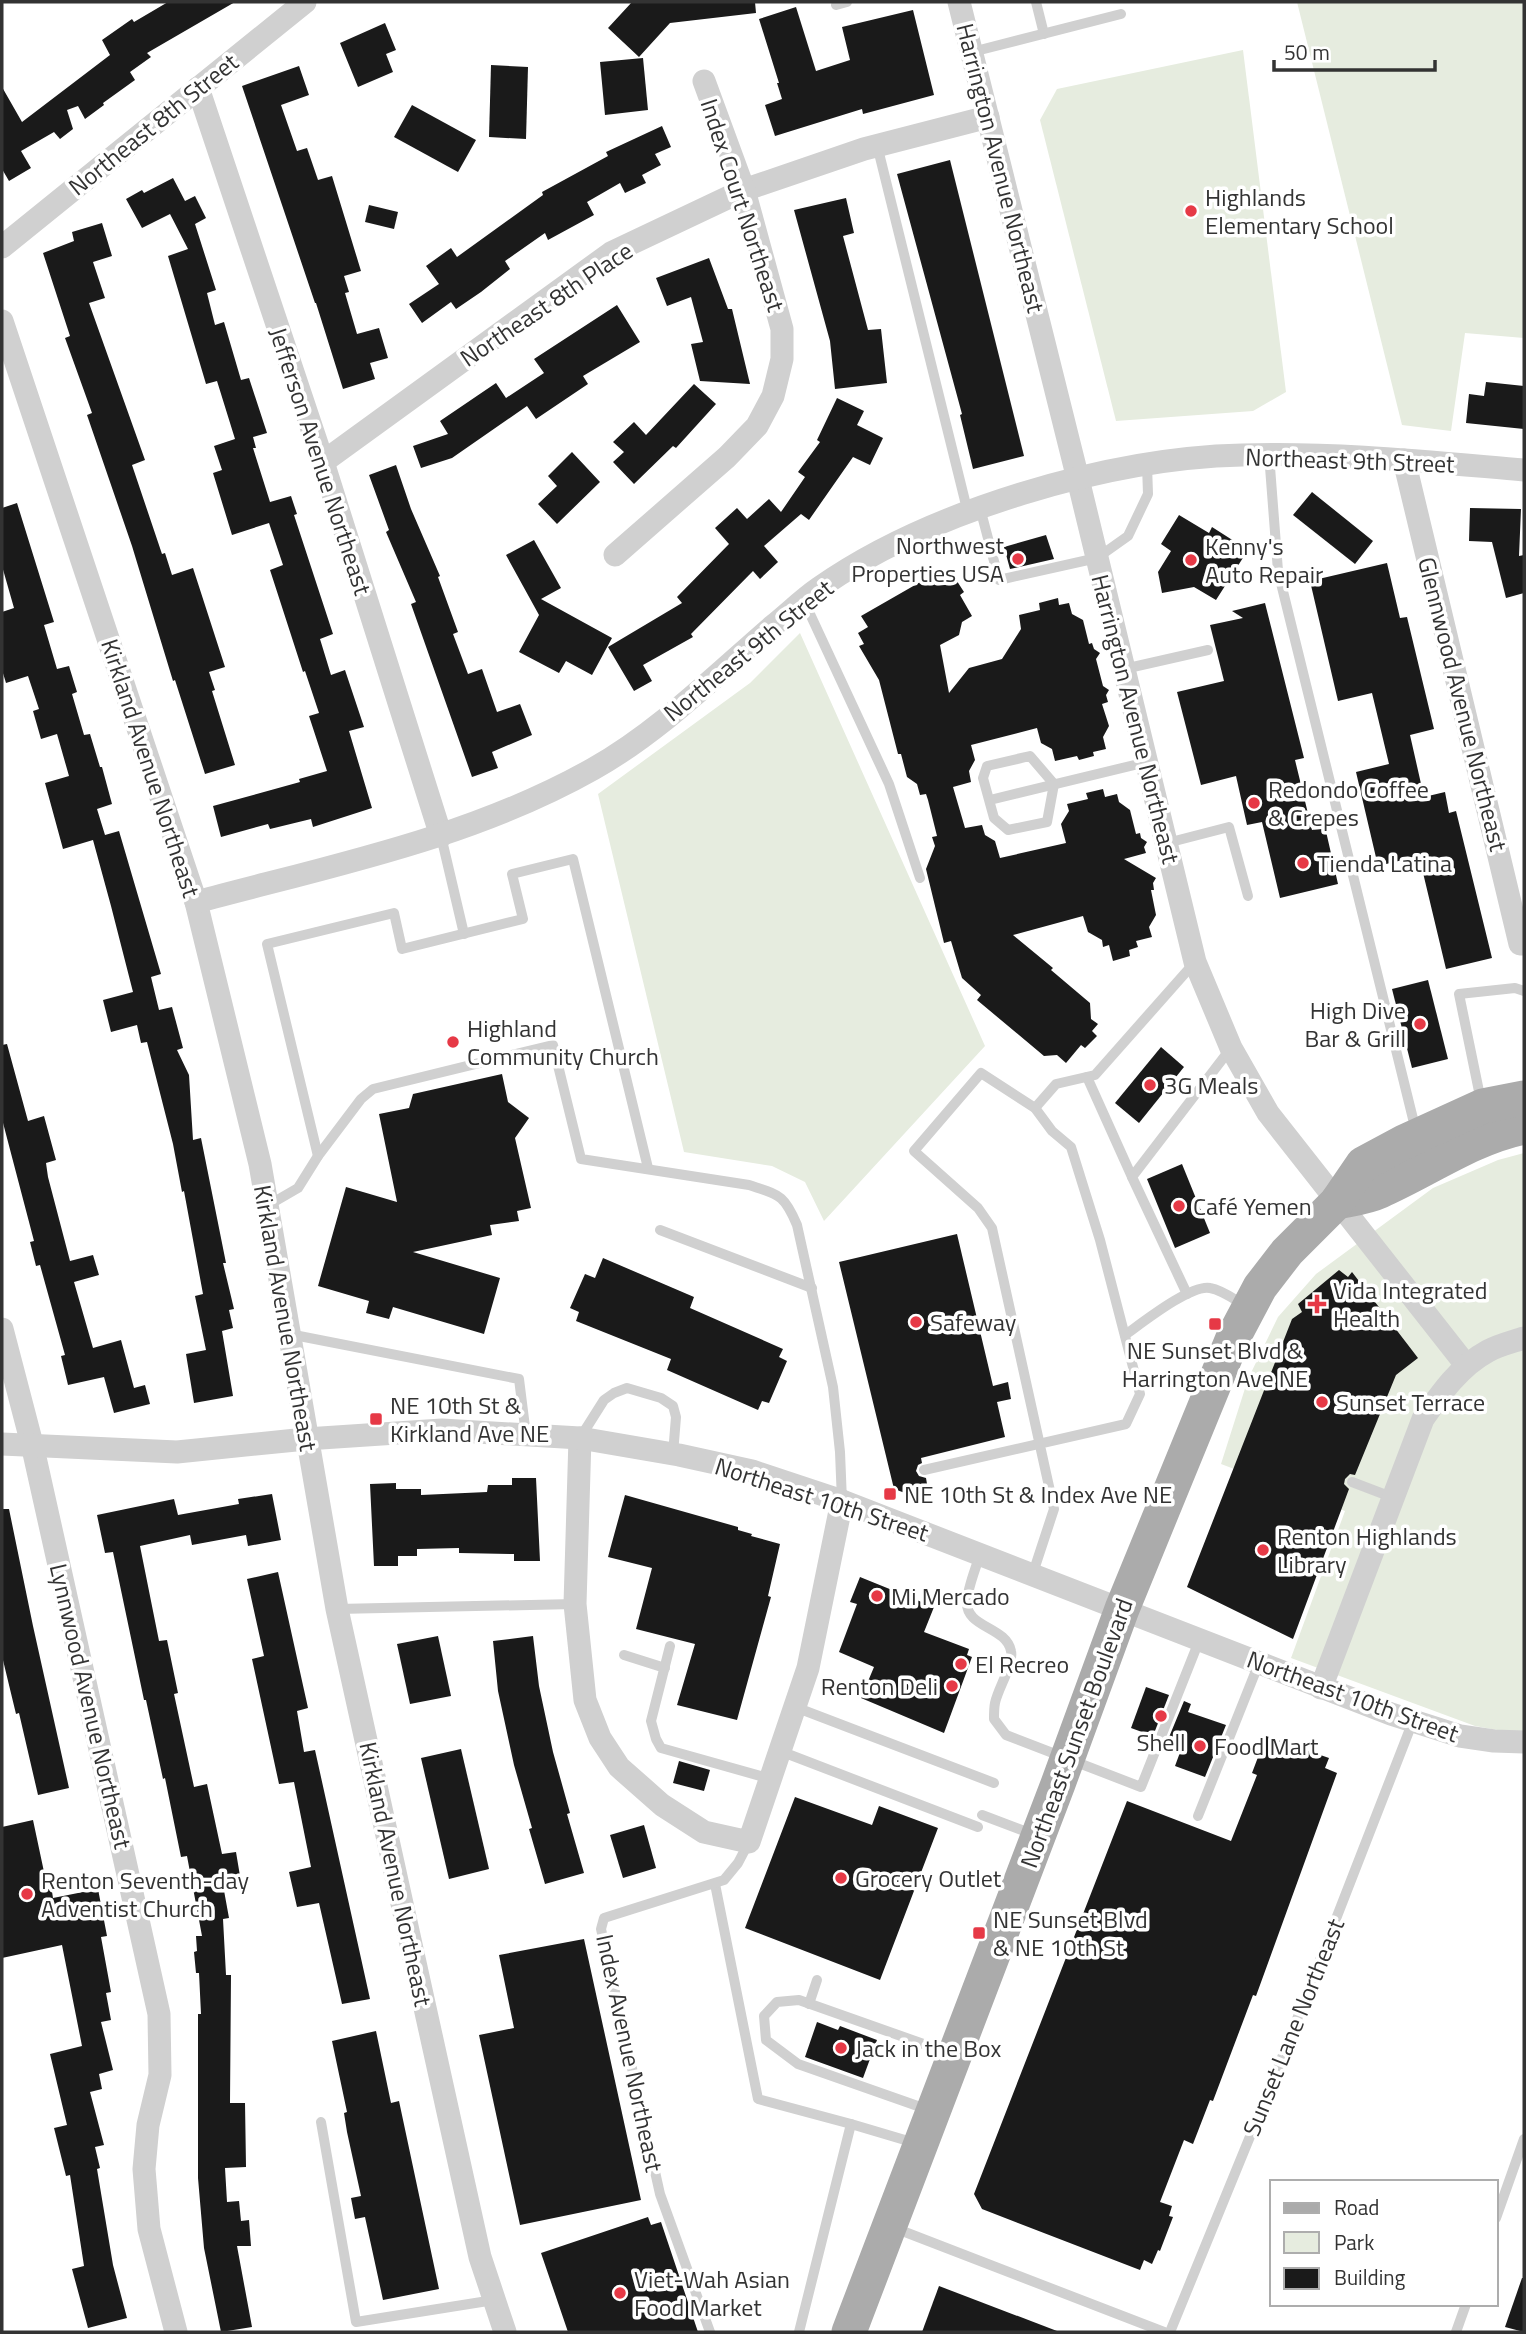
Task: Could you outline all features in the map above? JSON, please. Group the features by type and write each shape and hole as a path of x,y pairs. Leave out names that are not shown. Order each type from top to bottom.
{"main road":[{"name":"Northeast Sunset Boulevard","path":"849,2332 1122,1609 1233,1338 1260,1287 1287,1252 1337,1202 1363,1164 1417,1136 1483,1107 1524,1119"},
{"name":"Northeast Sunset Boulevard","path":"1337,1202 1377,1192 1524,1119"}],"street":[{"name":"Northeast 8th Street","path":"2,247 305,2"},
{"name":"Harrington Avenue Northeast","path":"959,2 1195,962 1231,1048 1268,1113 1466,1365"},
{"name":"Index Court Northeast","path":"615,555 726,457 757,426 773,396 782,359 782,329 744,190 704,80"},
{"name":"Jefferson Avenue Northeast","path":"198,88 323,462 441,836"},
{"name":"Northeast 8th Place","path":"323,462 611,253 744,190 877,145 988,117"},
{"name":"Kirkland Avenue Northeast","path":"2,321 196,902 260,1164 337,1609 480,2257 505,2332"},
{"name":"Northeast 9th Street","path":"196,902 441,836 534,799 594,768 643,737 819,588 905,538 974,510 1078,479 1173,460 1269,454 1332,455 1524,470"},
{"name":"Glennwood Avenue Northeast","path":"1404,460 1520,944 1524,944"},
{"name":"Lynnwood Avenue Northeast","path":"2,1329 32,1444 159,2014 160,2075 148,2125 144,2169 149,2230 176,2332"},
{"path":"1321,1688 1423,1419 1466,1365 1489,1350 1524,1338"},
{"name":"Northeast 10th Street","path":"2,1444 177,1452 306,1439 442,1430 580,1437 673,1454 752,1471 842,1501 1033,1573 1199,1641 1413,1721 1460,1736 1524,1742"},
{"path":"580,1437 575,1604 585,1700 600,1738 619,1767 662,1805 704,1832 749,1842"},
{"name":"Index Avenue Northeast","path":"749,1842 808,1668 842,1501"}],"lane":[{"path":"1036,2 1044,34"},
{"path":"972,52 1121,14"},
{"path":"877,145 974,510 999,580 1097,558 1128,536 1148,494 1147,465"},
{"path":"1269,454 1278,571 1417,1136"},
{"path":"804,601 889,784 920,878"},
{"path":"1124,669 1208,650"},
{"path":"1030,756 1054,784 1046,822 1008,830 994,818 983,778 987,766 1030,756"},
{"path":"994,799 1147,762"},
{"path":"1167,844 1229,827 1248,896"},
{"path":"441,836 464,934"},
{"path":"267,1206 298,1188 318,1156 267,944 394,913 402,949 523,919 512,874 573,859 648,1168"},
{"path":"1035,1108 1056,1084 1095,1075 1195,962"},
{"path":"1483,1107 1459,994 1515,988 1524,991"},
{"name":"Index Avenue Northeast","path":"318,1156 361,1100 373,1089 553,1045 581,1159 749,1185 774,1193 788,1203 797,1225 833,1387 842,1501"},
{"path":"1132,1177 1231,1048"},
{"path":"924,1470 1040,1443 1126,1424 1140,1394 1100,1240 1071,1147 1052,1131 1035,1108 981,1073 914,1151 978,1208 992,1228 1040,1443 1054,1509 1033,1573"},
{"path":"1087,1077 1188,1294"},
{"path":"660,1230 812,1288"},
{"path":"1125,1335 1188,1294 1205,1287 1213,1288 1249,1307"},
{"path":"289,1334 519,1379 526,1435"},
{"path":"580,1437 604,1400 627,1388 661,1398 673,1406 676,1417 673,1454"},
{"path":"1352,1482 1394,1498"},
{"path":"981,1554 967,1602 969,1613 977,1622 999,1632 1009,1643 1013,1654 996,1701 994,1719 1006,1735 1141,1787 1199,1641"},
{"path":"337,1609 575,1604"},
{"path":"670,1646 651,1721 656,1739 662,1748 771,1779"},
{"path":"624,1655 665,1668"},
{"path":"1198,1816 1259,1663"},
{"path":"795,1707 994,1783"},
{"name":"Sunset Lane Northeast","path":"1170,2332 1276,2073 1413,1721"},
{"path":"780,1751 978,1827"},
{"path":"982,1815 1038,1836"},
{"name":"Index Avenue Northeast","path":"710,2332 660,2194 601,1929 604,1918 724,1880 749,1842"},
{"path":"715,1884 758,2099 921,2144"},
{"path":"809,2004 817,1980"},
{"path":"933,2112 798,2064 766,2040 764,2016 776,2002 799,2000 955,2056"},
{"path":"740,2010 764,2016"},
{"path":"321,2122 356,2322 494,2300"},
{"path":"799,2332 851,2124"},
{"path":"1498,2212 1524,2139"},
{"path":"890,2226 1164,2332"},
{"path":"1456,2332 1465,2306"}],"green space":[{"path":"1297,2 1524,2 1524,338 1465,333 1451,431 1402,425"},
{"path":"1243,50 1286,392 1253,411 1116,421 1040,120 1057,89"},
{"path":"800,633 985,1046 824,1221 805,1182 772,1166 684,1152 598,794 750,683"},
{"path":"1524,1153 1524,1732 1514,1733 1475,1726 1291,1658 1345,1511 1221,1464 1248,1379 1278,1317 1316,1274 1433,1188 1498,1160"}],"building":[{"path":"168,2 235,2 147,53 151,57 130,72 135,80 85,119 78,106 67,110 73,129 60,139 54,132 21,151 31,168 9,181 2,169 2,87 22,122 110,55 102,40 132,19 134,22"},
{"path":"632,2 755,2 756,13 670,23 639,57 608,28"},
{"path":"796,7 816,71 850,60 842,27 913,10 934,95 863,114 862,109 775,136 765,105 782,99 759,19"},
{"path":"385,23 396,50 386,54 393,72 358,87 340,43"},
{"path":"643,58 648,110 605,115 600,62"},
{"path":"491,65 528,67 526,139 489,137"},
{"path":"299,66 309,95 281,105 297,151 307,148 318,180 332,176 361,271 344,276 349,292 345,293 357,334 379,328 388,358 370,363 375,379 343,389 242,86"},
{"path":"412,105 476,140 458,172 394,137"},
{"path":"662,126 671,147 655,154 661,165 642,175 646,183 625,193 620,183 587,202 594,215 548,240 545,233 505,261 510,269 481,292 456,309 451,302 422,323 409,304 439,284 426,266 451,248 457,257 543,195 542,192 608,156 606,152"},
{"path":"950,160 1024,456 973,469 960,415 962,414 897,174"},
{"path":"173,178 185,201 195,196 206,218 195,224 216,290 207,293 215,325 224,322 241,380 249,378 267,433 253,437 256,448 253,448 270,502 291,496 297,514 294,515 333,634 320,639 331,675 345,670 364,727 349,731 372,808 313,827 311,819 270,829 268,824 221,837 213,806 300,782 299,779 327,771 309,716 319,713 270,570 283,565 269,523 232,535 213,473 222,470 214,446 235,439 217,381 206,384 168,256 188,249 170,214 142,228 126,199"},
{"path":"846,198 854,233 843,236 868,330 881,329 887,383 835,389 830,341 794,210"},
{"path":"369,205 398,212 394,229 365,222"},
{"path":"102,223 112,256 93,262 105,298 89,303 145,460 132,465 162,554 165,553 172,575 193,568 225,667 209,672 215,690 212,691 235,765 205,774 87,415 92,413 65,338 70,336 43,253 74,241 72,232"},
{"path":"709,258 728,309 732,309 750,384 700,381 691,344 703,342 691,297 667,306 656,278"},
{"path":"617,305 640,342 583,376 588,384 536,419 527,406 452,458 421,468 413,446 448,434 440,421 496,383 506,398 544,373 534,359"},
{"path":"1486,382 1524,386 1524,429 1466,423 1469,394 1484,396"},
{"path":"694,384 716,404 676,448 673,446 634,484 613,462 624,452 613,442 634,422 646,435"},
{"path":"837,398 864,411 857,425 883,438 870,465 853,457 809,520 801,514 764,546 778,562 760,579 753,571 691,634 693,637 643,665 652,681 634,691 608,647 682,603 677,597 729,544 715,528 737,508 747,519 769,499 781,512 805,477 798,472 820,442 817,440"},
{"path":"572,452 600,482 557,524 538,504 557,486 548,476"},
{"path":"396,465 411,509 440,576 438,577 458,632 453,634 468,674 482,669 497,712 520,704 532,735 492,752 498,768 472,777 411,604 416,602 386,532 389,530 369,475"},
{"path":"1312,492 1373,541 1355,564 1293,515"},
{"path":"17,503 54,622 44,625 57,669 69,666 77,692 72,694 84,735 90,734 112,804 97,809 105,835 119,831 161,974 151,977 159,1010 172,1007 183,1048 177,1050 189,1075 193,1140 201,1138 234,1309 229,1310 233,1328 222,1331 233,1396 194,1403 186,1354 206,1350 195,1296 203,1294 184,1191 182,1192 173,1144 147,1042 141,1043 137,1025 111,1032 103,1000 133,992 93,840 63,849 45,783 69,776 57,734 41,739 33,711 39,709 28,676 6,683 2,670 2,612 14,608 2,566 2,508"},
{"path":"1470,508 1521,509 1519,556 1524,555 1524,593 1506,598 1492,542 1469,541"},
{"path":"1179,515 1209,533 1212,527 1248,550 1216,600 1194,587 1162,593 1158,572 1171,551 1161,544"},
{"path":"1046,535 1054,559 1010,569 1004,547"},
{"path":"534,540 561,588 541,599 612,638 592,675 566,661 559,673 519,652 539,615 506,555"},
{"path":"1387,563 1400,618 1407,617 1434,729 1410,735 1424,797 1445,792 1449,813 1456,811 1492,958 1446,969 1419,856 1378,866 1356,772 1389,764 1372,693 1338,701 1310,581"},
{"path":"943,569 950,581 955,578 964,592 960,595 972,616 962,622 959,635 940,645 949,693 969,668 1002,659 1021,629 1019,615 1040,610 1039,603 1058,598 1059,605 1069,603 1072,614 1083,620 1089,644 1092,643 1094,649 1100,653 1096,659 1103,686 1109,690 1106,695 1108,702 1102,704 1109,726 1103,737 1106,749 1093,752 1094,756 1079,760 1077,756 1055,761 1052,749 1041,743 1037,728 971,745 975,760 969,771 971,782 953,787 965,828 982,825 985,835 995,841 1000,858 1066,843 1061,824 1069,811 1067,804 1088,799 1086,793 1103,789 1105,797 1117,794 1119,802 1130,810 1136,834 1140,833 1141,838 1147,842 1144,847 1146,853 1124,859 1156,878 1153,883 1154,890 1151,890 1156,915 1149,927 1152,937 1136,941 1138,947 1129,950 1130,956 1113,961 1109,945 1103,947 1102,940 1088,932 1083,916 1013,935 1090,1003 1091,1019 1098,1024 1092,1031 1097,1036 1085,1048 1081,1045 1066,1063 1057,1055 1044,1056 977,1000 981,995 962,978 951,941 944,943 926,869 935,846 932,837 937,836 928,800 926,794 920,795 917,784 907,777 901,754 898,754 879,680 859,646 864,644 858,633 868,627 861,616"},
{"path":"1265,603 1304,758 1295,760 1312,830 1325,827 1338,884 1280,898 1262,822 1247,825 1236,776 1201,785 1177,692 1224,681 1210,625 1243,618 1232,611"},
{"name":"High Dive Bar & Grill","path":"1428,980 1448,1059 1412,1068 1392,989"},
{"path":"7,1044 28,1121 44,1116 56,1160 46,1163 48,1177 70,1261 93,1255 99,1275 74,1282 93,1348 121,1340 134,1388 145,1385 150,1404 114,1413 104,1377 68,1385 61,1356 65,1355 40,1265 36,1266 30,1242 34,1241 2,1119 2,1045"},
{"name":"3G Meals","path":"1161,1047 1184,1067 1139,1123 1115,1103"},
{"path":"502,1074 508,1102 529,1118 515,1138 531,1208 517,1211 519,1221 490,1225 492,1235 413,1252 500,1278 484,1334 393,1307 389,1319 366,1313 369,1301 318,1286 346,1187 397,1202 379,1114 409,1108 413,1094"},
{"name":"Café Yemen","path":"1182,1164 1210,1233 1175,1248 1147,1179"},
{"name":"Safeway","path":"957,1234 993,1386 1008,1382 1011,1399 997,1402 1005,1437 921,1458 922,1463 916,1471 919,1476 926,1478 930,1502 894,1489 839,1262"},
{"path":"603,1258 694,1297 690,1308 783,1349 779,1357 787,1361 769,1403 762,1401 758,1410 667,1370 671,1359 576,1321 579,1312 570,1308 585,1274 595,1278"},
{"name":"Sunset Terrace","path":"1339,1270 1348,1277 1352,1272 1418,1358 1396,1375 1355,1475 1350,1474 1345,1479 1344,1484 1349,1489 1293,1639 1187,1587 1292,1319 1302,1312 1298,1304"},
{"path":"512,1478 536,1478 540,1561 514,1561 514,1554 459,1553 459,1548 417,1549 417,1556 398,1556 398,1566 374,1566 370,1484 396,1483 396,1489 421,1489 421,1495 487,1492 488,1485 512,1485"},
{"path":"272,1494 281,1540 248,1546 246,1535 192,1545 190,1535 140,1546 159,1641 167,1640 178,1693 174,1694 194,1787 207,1784 222,1854 236,1852 241,1882 223,1885 229,1918 223,1919 226,1975 231,1975 230,2103 245,2103 246,2167 225,2168 227,2202 239,2201 241,2221 249,2220 251,2246 237,2246 252,2327 221,2332 204,2248 198,2178 198,2014 201,2014 199,1973 196,1973 194,1952 197,1951 196,1936 202,1936 187,1856 181,1857 113,1552 105,1553 97,1515 174,1499 178,1515 239,1504 238,1499"},
{"path":"625,1495 738,1527 738,1530 752,1534 751,1536 780,1544 768,1596 771,1597 737,1720 677,1705 695,1644 636,1629 652,1568 608,1557"},
{"path":"2,1509 9,1509 69,1788 38,1795 19,1713 16,1714 2,1656"},
{"path":"278,1572 308,1708 297,1711 304,1752 315,1750 370,1999 342,2004 319,1903 297,1907 289,1872 311,1867 294,1782 279,1784 252,1659 264,1656 247,1579"},
{"path":"860,1577 934,1607 924,1632 969,1649 967,1655 972,1657 944,1733 861,1698 874,1667 839,1652 857,1604 850,1602"},
{"path":"438,1636 451,1696 410,1704 397,1644"},
{"path":"533,1636 539,1686 553,1752 584,1873 545,1884 529,1829 532,1828 514,1765 498,1691 493,1641"},
{"path":"1146,1687 1169,1695 1153,1736 1131,1728"},
{"name":"Food Mart","path":"1184,1701 1191,1704 1188,1712 1226,1725 1205,1777 1175,1766 1182,1747 1167,1742"},
{"path":"1266,1736 1329,1758 1325,1768 1337,1773 1256,1996 1253,1995 1213,2101 1210,2100 1193,2144 1184,2140 1160,2202 1172,2206 1169,2216 1173,2217 1160,2251 1158,2250 1152,2264 1144,2260 1140,2270 982,2209 974,2194 1127,1801 1231,1841 1257,1775 1252,1773"},
{"path":"461,1749 489,1869 449,1879 421,1758"},
{"path":"679,1761 710,1770 704,1791 673,1783"},
{"name":"Grocery Outlet","path":"795,1797 872,1825 879,1806 938,1828 880,1980 745,1928"},
{"path":"33,1820 47,1886 51,1885 53,1898 98,1889 107,1936 101,1937 111,1992 106,1993 111,2020 101,2022 113,2070 99,2074 102,2089 90,2092 104,2145 95,2147 100,2168 97,2169 113,2265 127,2318 88,2328 72,2269 84,2266 70,2175 66,2176 54,2128 67,2125 50,2054 82,2046 62,1945 2,1958 2,1827"},
{"path":"644,1825 656,1868 623,1878 610,1835"},
{"path":"584,1939 641,2200 520,2225 479,2035 514,2028 499,1955"},
{"name":"Jack in the Box","path":"817,2022 838,2030 840,2026 877,2040 863,2078 805,2057"},
{"path":"376,2031 391,2103 399,2101 439,2289 383,2300 365,2217 355,2219 351,2198 361,2196 332,2041"},
{"name":"Viet-Wah Asian Food Market","path":"648,2217 651,2225 661,2222 698,2332 568,2332 541,2253"},
{"path":"1524,2278 1524,2332 1505,2327"},
{"path":"939,2286 1057,2331 1057,2332 922,2332"}],"place":[{"name":"Highlands Elementary School","path":"1191,211"},
{"name":"Northwest Properties USA","path":"1018,559"},
{"name":"Kenny's Auto Repair","path":"1191,560"},
{"name":"Redondo Coffee & Crepes","path":"1254,803"},
{"name":"Tienda Latina","path":"1303,863"},
{"name":"High Dive Bar & Grill","path":"1420,1024"},
{"name":"Highland Community Church","path":"453,1042"},
{"name":"3G Meals","path":"1150,1085"},
{"name":"Café Yemen","path":"1179,1206"},
{"name":"Vida Integrated Health","path":"1317,1304"},
{"name":"Safeway","path":"916,1322"},
{"name":"NE Sunset Blvd & Harrington Ave NE","path":"1215,1324"},
{"name":"Sunset Terrace","path":"1322,1402"},
{"name":"NE 10th St & Kirkland Ave NE","path":"376,1419"},
{"name":"NE 10th St & Index Ave NE","path":"890,1494"},
{"name":"Renton Highlands Library","path":"1263,1550"},
{"name":"Mi Mercado","path":"877,1596"},
{"name":"El Recreo","path":"961,1664"},
{"name":"Renton Deli","path":"952,1686"},
{"name":"Shell","path":"1161,1716"},
{"name":"Food Mart","path":"1200,1746"},
{"name":"Grocery Outlet","path":"841,1878"},
{"name":"Renton Seventh-day Adventist Church","path":"27,1894"},
{"name":"NE Sunset Blvd & NE 10th St","path":"979,1933"},
{"name":"Jack in the Box","path":"841,2048"},
{"name":"Viet-Wah Asian Food Market","path":"620,2293"}]}
